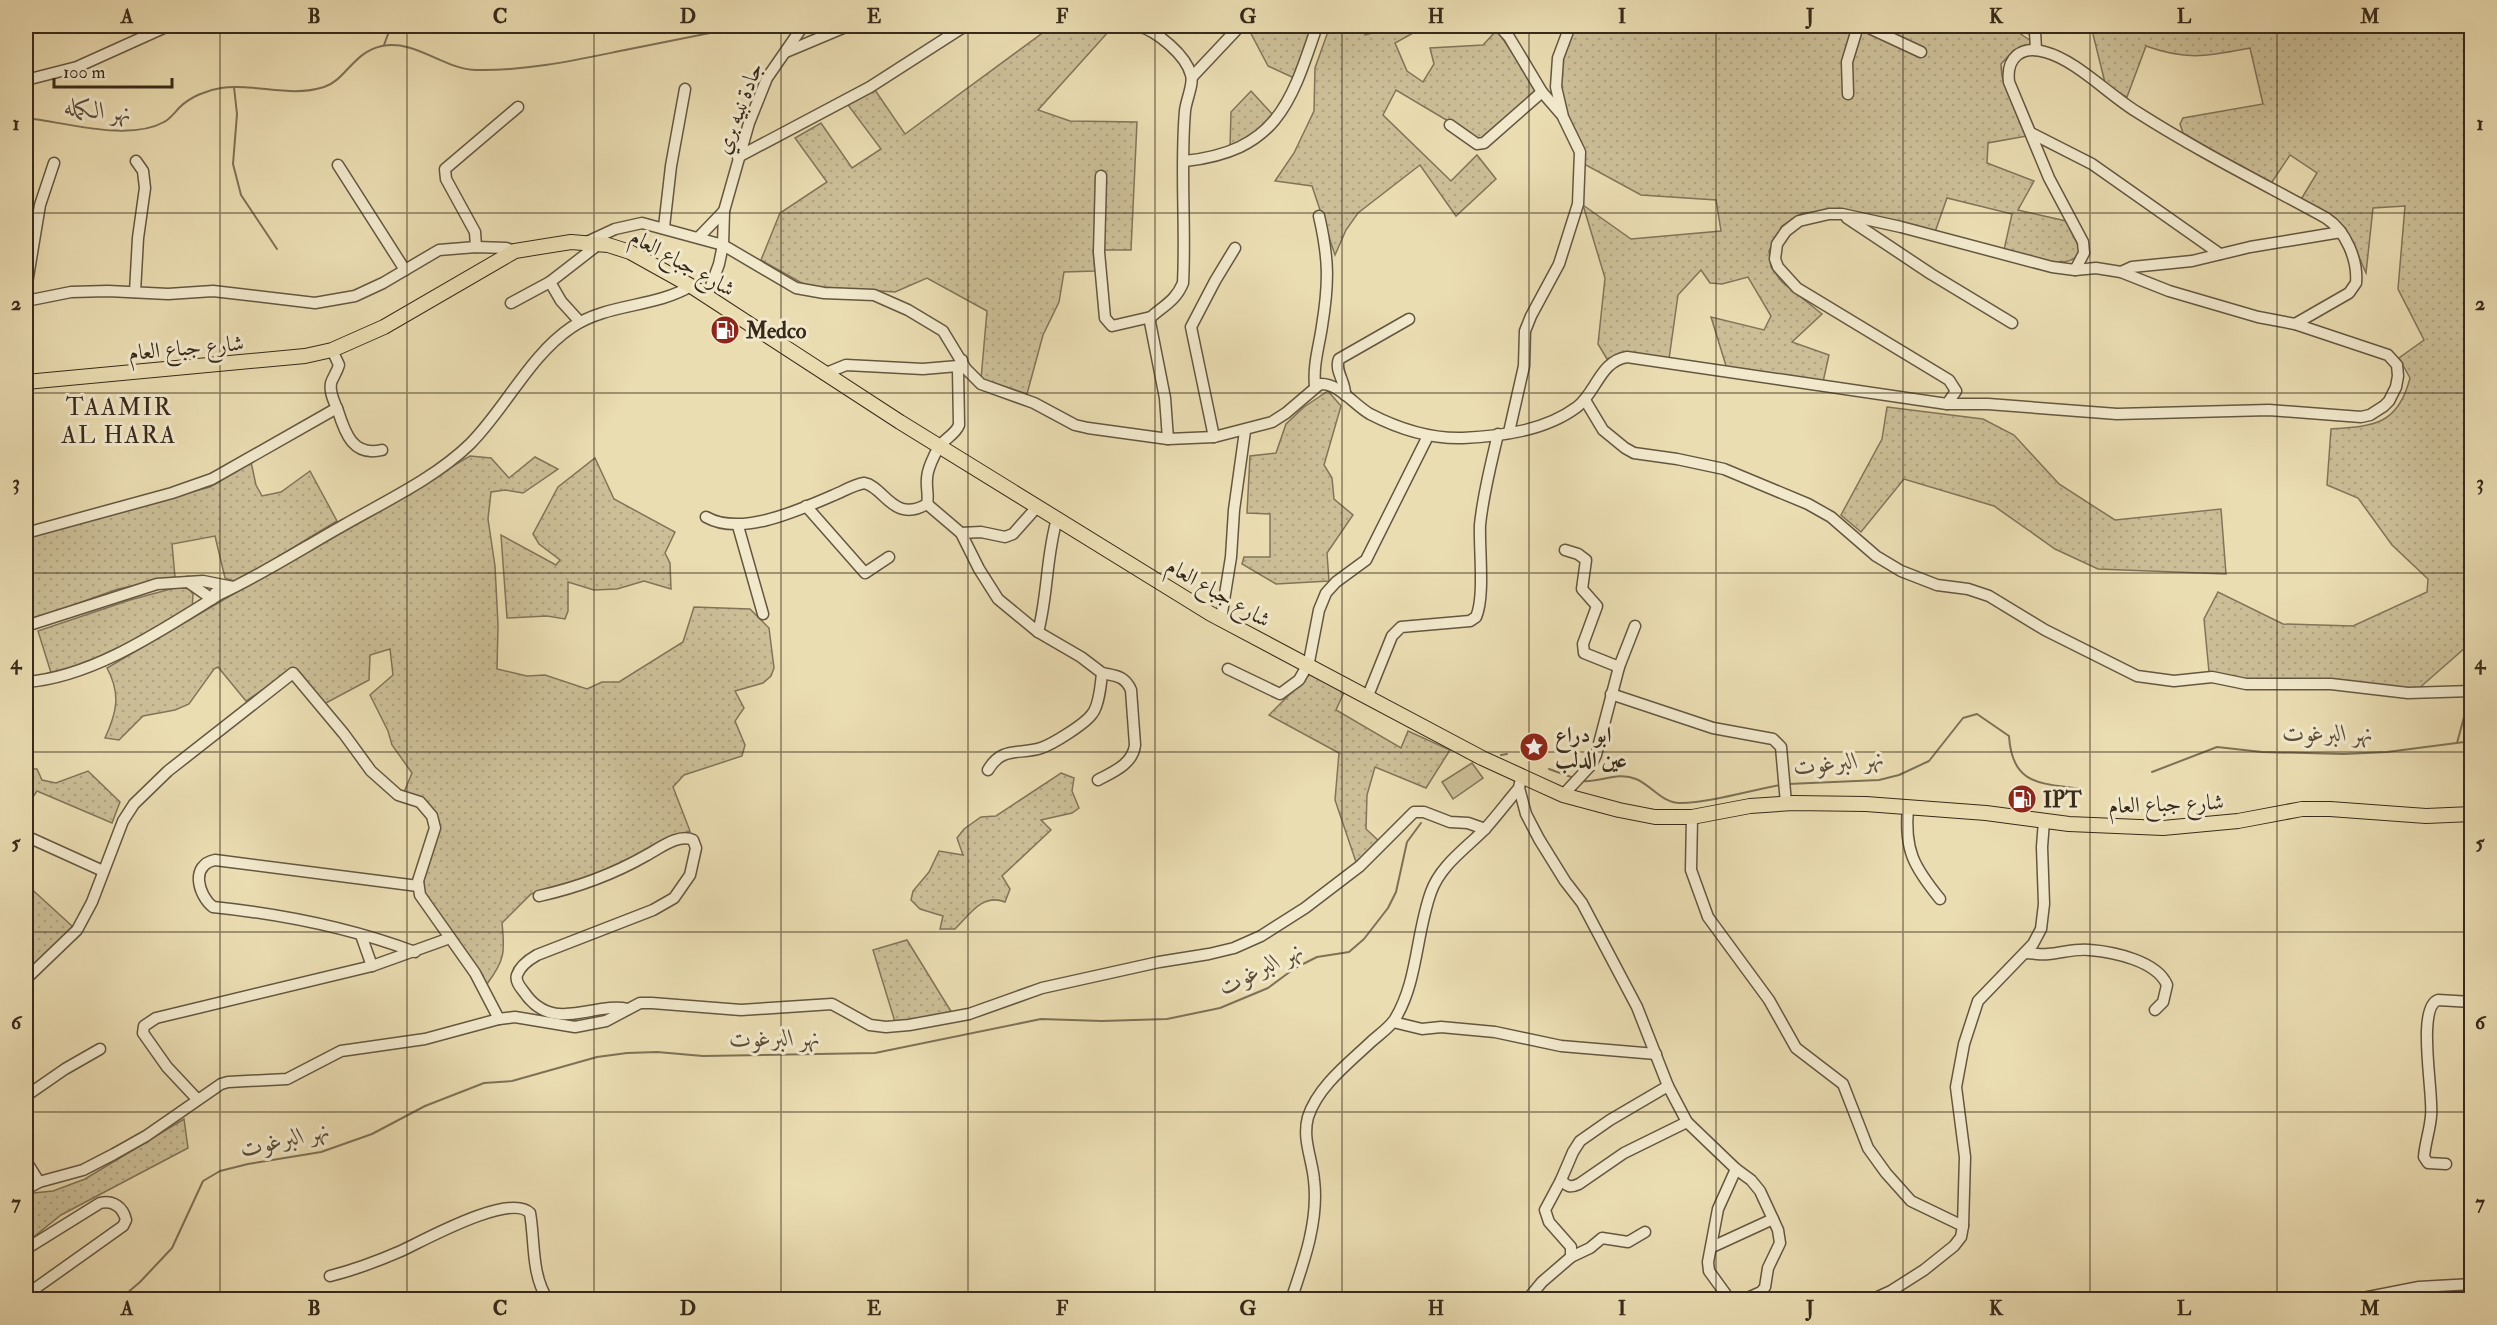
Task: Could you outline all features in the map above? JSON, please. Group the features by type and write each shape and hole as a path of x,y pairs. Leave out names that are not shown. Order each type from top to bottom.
{"main road":[{"name":"شارع جباع العام","path":"26,382 203,367 305,356 332,350 384,327 514,251 562,243 593,243 630,252 691,286 939,447 1221,619 1520,783 1567,791 1619,810 1655,817 1692,817 1750,806 1785,796 2080,825 2163,828 2238,821 2302,809 2469,817"}],"street":[{"path":"26,80 77,67 168,26"},
{"name":"جادة نبيه بري","path":"707,297 723,245 724,211 738,157 767,78 803,26"},
{"path":"786,52 848,26"},
{"path":"738,157 870,87 965,26"},
{"path":"1101,176 1099,252 1101,290 1105,318 1112,326 1118,326 1152,317 1171,303 1183,283 1185,110 1192,77 1189,68 1169,45 1152,31 1138,26"},
{"path":"1192,77 1240,26"},
{"path":"1185,161 1210,158 1238,148 1262,132 1274,120 1293,93 1317,26"},
{"path":"1499,26 1509,37 1542,92 1563,117"},
{"path":"1367,698 1387,648 1397,631 1410,625 1470,621 1476,617 1479,599 1480,526 1483,497 1524,366 1525,331 1559,264 1578,204 1580,152 1563,117 1557,97 1557,70 1563,41 1570,26"},
{"path":"1848,94 1847,62 1858,26"},
{"path":"1865,26 1921,52"},
{"path":"2027,26 2035,31 2036,50"},
{"path":"2075,270 2084,254 2083,242 2049,178 2011,89 2009,64 2014,57 2025,51 2044,51 2064,60 2161,128 2326,218 2341,232 2354,261 2356,283 2349,293 2295,324"},
{"path":"664,227 671,166 685,89"},
{"path":"1450,125 1477,144 1484,143 1542,92"},
{"path":"476,247 475,232 446,179 445,169 518,107"},
{"path":"2031,133 2092,164 2220,254"},
{"path":"2038,149 2051,143"},
{"path":"135,292 138,238 145,189 143,171 136,161"},
{"path":"26,289 40,205 54,163"},
{"path":"338,165 405,270"},
{"name":"جادة نبيه بري","path":"699,237 724,211"},
{"path":"1842,214 1931,274 2012,323"},
{"path":"511,303 550,282 593,243 615,229 642,223 664,227 723,245 796,288 824,293 874,295 889,300 943,331 960,363 981,384 1034,403 1075,425 1168,439 1214,437 1245,431 1272,422 1299,403 1315,386 1320,384 1331,385 1370,414 1428,436 1463,438 1504,433 1537,427 1557,420 1585,400 1608,366 1616,360 1627,357 1947,404 1988,404 2117,414 2269,410 2352,417 2370,415 2389,401 2398,376 2397,365 2390,357 2295,324 2227,309 2169,291 2121,272 2102,268 2075,270 2052,267 1929,234 1842,214 1818,215 1792,225 1777,244 1775,259 1791,284 1949,380 1956,391 1947,404"},
{"path":"1315,386 1314,361 1322,327 1328,265 1319,216"},
{"path":"2121,272 2132,267 2192,261 2276,242 2341,232"},
{"path":"26,301 71,292 168,294 213,291 315,303 355,296 439,250 476,247 506,248 514,251"},
{"path":"1214,437 1191,327 1235,248"},
{"path":"550,282 561,301 580,322"},
{"path":"26,682 51,680 110,657 446,464 470,444 545,352 570,328 609,311 666,298 691,286"},
{"path":"1152,317 1151,331 1165,398 1168,439"},
{"path":"1345,395 1345,387 1338,369 1339,359 1409,319"},
{"path":"332,350 339,365 332,383 332,394 352,444 370,451 382,450"},
{"path":"824,374 846,365 923,369 960,363"},
{"path":"960,363 959,425 957,430 939,447 927,478 927,504 961,533 979,569 998,598 1038,632 1102,673 1121,677 1128,683 1131,690 1134,753 1126,764 1098,780"},
{"path":"1585,400 1603,430 1634,453 1724,469 1809,504 1831,516 1876,556 1901,571 1928,582 1968,589 1989,596 2045,630 2137,676 2174,681 2212,676 2247,684 2337,684 2408,693 2472,691"},
{"path":"26,533 162,496 212,479 337,408"},
{"path":"1221,619 1231,557 1234,510 1245,431"},
{"path":"1228,669 1280,694 1299,680 1308,666 1319,610 1326,593 1336,582 1366,560 1428,436"},
{"path":"706,517 723,524 738,526 806,506 864,483 874,487 891,504 898,507 918,508 927,504"},
{"path":"806,506 865,573 889,557"},
{"path":"961,533 981,532 1005,537 1013,534 1037,507"},
{"path":"1038,632 1045,607 1052,541 1057,519"},
{"path":"738,526 763,614"},
{"path":"1565,550 1578,554 1586,560 1582,589 1597,606 1583,645 1584,652 1619,667"},
{"path":"26,626 157,584 188,582 235,587"},
{"path":"188,582 212,599"},
{"path":"210,583 215,592 212,599"},
{"path":"199,588 202,598 200,607"},
{"path":"1567,791 1584,773 1596,755 1619,667 1635,626"},
{"path":"26,979 78,930 92,903 123,821 134,804 168,771 293,673 344,734 371,771 398,795 420,802 432,816 435,828 418,886 424,904 475,973 499,1019"},
{"path":"988,770 994,760 1001,755 1042,747 1091,716 1096,707 1102,673"},
{"path":"1611,694 1713,728 1773,739 1781,747 1785,796"},
{"path":"1291,1299 1309,1243 1315,1212 1315,1180 1306,1131 1311,1110 1330,1082 1393,1022 1402,1007 1413,973 1423,922 1436,880 1450,862 1485,829 1520,783"},
{"path":"1520,783 1526,813 1606,946 1637,1007 1668,1086 1687,1122 1736,1169 1751,1180 1760,1191 1779,1230 1780,1243 1771,1259 1763,1295 1743,1299"},
{"path":"1908,808 1906,833 1912,861 1918,872 1940,898"},
{"path":"26,1189 39,1182 82,1170 146,1136 197,1099 228,1082 287,1079 341,1051 425,1039 499,1019 515,1017 575,1028 606,1022 640,1004 652,1003 741,1010 832,1004 870,1025 886,1027 958,1017 1042,988 1159,962 1209,954 1234,948 1252,940 1305,908 1343,880 1376,852 1414,812 1424,812 1450,822 1468,823 1485,829"},
{"path":"1692,817 1691,870 1708,917 1769,1000 1796,1048 1843,1084 1868,1148 1886,1173 1911,1201 1963,1226"},
{"path":"1871,1299 1909,1282 1961,1237 1965,1157 1956,1087 1964,1044 1978,1001 2038,938 2043,920 2044,821"},
{"path":"28,837 103,871"},
{"path":"539,896 556,892 636,862 675,840 688,838 693,840 696,848 690,875 674,898 653,910 537,955 524,964 517,975 517,980 526,995 537,1006 552,1012 579,1014 615,1006 628,1009"},
{"path":"415,952 384,940 273,915 213,907 202,895 200,872 207,862 215,860 418,886"},
{"path":"361,935 372,966"},
{"path":"197,1099 152,1047 143,1033 148,1023 156,1018 372,966 450,938"},
{"path":"2025,953 2045,955 2090,950 2118,955 2148,966 2162,976 2167,986 2163,1002 2155,1010"},
{"path":"2446,1164 2428,1163 2424,1157 2425,1142 2432,1116 2428,1061 2429,1009 2433,1002 2438,1000 2472,1002"},
{"path":"1393,1022 1422,1029 1441,1027 1495,1032 1560,1046 1656,1054"},
{"path":"26,1096 65,1069 100,1049"},
{"path":"1571,1257 1571,1247 1545,1215 1548,1202 1562,1180 1572,1152 1580,1142 1610,1120 1668,1086"},
{"path":"1562,1180 1567,1186 1572,1187 1579,1184 1624,1153 1687,1122"},
{"path":"26,1161 39,1182"},
{"path":"1730,1299 1709,1271 1708,1262 1718,1209 1736,1169"},
{"path":"26,1249 100,1203 107,1201 117,1205 125,1215 126,1220 123,1226 26,1295"},
{"path":"330,1276 391,1255 440,1231 492,1212 521,1207 530,1213 536,1269 548,1299"},
{"path":"1712,1247 1773,1219"},
{"path":"1527,1299 1542,1282 1571,1257 1590,1248 1602,1238 1628,1242 1646,1232"},
{"path":"2353,1299 2419,1287 2472,1284"}],"shaded area":[{"path":"1052,26 1103,26 1110,30 1038,110 1070,121 1137,122 1131,250 1093,250 1095,271 1064,272 1059,302 1043,335 1027,394 981,379 987,311 927,278 895,292 807,286 761,260 780,213 827,182 795,138 821,123 852,168 881,149 848,105 875,90 905,134"},
{"path":"1247,26 1313,26 1294,78 1268,66"},
{"path":"1330,26 1365,26 1365,35 1397,26 1422,26 1395,43 1407,71 1423,82 1434,64 1430,48 1483,45 1497,30 1537,90 1480,140 1396,90 1383,115 1451,181 1477,155 1496,179 1456,216 1420,165 1358,213 1346,230 1335,255 1312,186 1275,181 1294,153 1314,111 1315,68"},
{"path":"1573,26 1640,26 1647,29 1656,26 2009,26 2031,41 2030,46 2014,50 2001,64 2002,76 2027,136 1988,143 1987,163 2034,181 2018,210 2066,221 2081,251 2075,258 2057,262 2034,259 2004,250 2012,214 1947,198 1935,232 1841,210 1802,213 1782,226 1769,251 1771,267 1782,282 1822,314 1792,342 1829,355 1823,382 1727,369 1711,317 1764,330 1771,316 1748,277 1722,284 1710,283 1701,270 1678,295 1669,359 1621,354 1607,359 1598,344 1605,278 1583,205 1631,239 1721,231 1716,200 1641,195 1584,164 1562,103 1559,78 1564,50"},
{"path":"2091,26 2471,26 2471,634 2466,647 2417,690 2341,680 2242,681 2209,672 2204,619 2218,592 2283,624 2353,626 2427,592 2428,579 2392,545 2358,498 2327,485 2331,429 2372,424 2391,414 2405,394 2410,378 2399,358 2424,340 2398,289 2405,206 2373,208 2366,273 2350,237 2341,225 2300,201 2317,173 2290,155 2270,185 2183,133 2180,124 2183,118 2263,104 2250,48 2198,56 2174,54 2146,46 2127,97 2106,87"},
{"path":"1251,91 1274,116 1252,136 1230,147 1231,112"},
{"path":"1328,391 1341,406 1324,465 1332,478 1334,499 1353,515 1327,553 1329,581 1276,584 1242,564 1244,557 1270,557 1270,514 1247,513 1250,456 1276,453 1286,424 1304,407"},
{"path":"1887,407 1983,419 2014,435 2059,484 2115,520 2221,509 2226,574 2098,569 2055,549 1994,506 1904,479 1861,532 1841,515 1882,439"},
{"path":"470,456 491,458 509,478 535,457 558,469 523,493 505,490 491,492 488,519 495,566 498,625 497,669 527,676 545,675 587,689 602,682 619,682 683,642 694,607 750,609 769,628 774,668 771,676 763,683 735,691 744,708 735,721 745,745 742,756 684,775 673,787 690,831 591,876 531,894 502,923 502,955 487,984 427,899 423,889 426,865 439,832 431,807 424,800 404,792 412,773 392,745 388,731 370,695 393,675 390,649 370,655 369,680 324,704 295,668 246,701 218,667 214,669 189,704 175,710 143,716 119,740 105,738 116,703 114,686 107,668"},
{"path":"595,458 614,499 675,532 665,553 670,563 671,589 644,581 617,589 594,590 568,582 568,611 565,619 547,616 507,618 501,535 556,565 560,560 539,544 533,534 558,487"},
{"path":"251,462 256,485 262,496 281,492 310,471 337,521 236,582 225,578 215,536 172,544 175,577 118,589 26,622 26,535 210,487"},
{"path":"178,587 189,589 193,594 192,609 102,657 52,676 38,631 130,600"},
{"path":"1310,674 1344,692 1336,710 1401,748 1408,731 1450,750 1426,788 1375,767 1367,795 1366,829 1380,842 1356,862 1335,800 1339,753 1269,715"},
{"path":"1472,763 1483,778 1453,799 1442,782"},
{"path":"26,769 37,769 42,780 56,783 88,771 120,802 112,823 37,791 28,804 26,816"},
{"path":"1061,773 1074,778 1072,791 1079,808 1072,813 1041,820 1051,830 1002,876 1010,889 1005,902 990,900 977,906 955,929 940,929 943,916 920,909 911,900 913,891 929,872 939,851 963,855 957,838 964,829 981,817 996,816"},
{"path":"26,884 72,926 59,944 26,971"},
{"path":"907,940 952,1013 895,1022 873,950"},
{"path":"184,1119 188,1148 61,1215 26,1243 26,1197 33,1193 53,1191 85,1179"}],"waterway":[{"path":"384,45 391,26"},
{"name":"نهر الكمله","path":"26,118 115,131 149,128 166,121 184,103 194,97 216,89 247,87 298,91 324,87 332,83 364,54 382,46 406,47 465,69 496,70 570,61 745,26"},
{"path":"234,87 237,114 233,164 241,195 277,249"},
{"path":"2470,687 2472,678"},
{"path":"2457,743 2468,702"},
{"name":"نهر البرغوت","path":"1788,784 1879,780 1899,775 1929,761 1963,718 1977,714 2009,736 2011,752 2016,765 2031,779 2042,783 2082,789"},
{"name":"نهر البرغوت","path":"2152,772 2217,747 2262,752 2344,754 2387,752 2472,741"},
{"name":"نهر البرغوت","path":"1501,755 1507,754"},
{"name":"نهر البرغوت","path":"1549,769 1574,778"},
{"name":"نهر البرغوت","path":"1582,781 1629,777 1641,782 1662,797 1680,803 1780,785"},
{"name":"نهر البرغوت","path":"119,1300 140,1282 172,1248 203,1181 220,1171 248,1164 321,1152 372,1134 425,1106 484,1083 512,1081 597,1057 627,1053 657,1052 703,1056 875,1053 1041,1019 1102,1021 1167,1019 1220,1008 1268,988 1295,968 1317,957 1349,952 1364,939 1388,908 1396,892 1407,842 1421,823"}],"place":[{"name":"Medco","path":"725,330"},
{"name":"ابو دراع عين الدلب","path":"1534,747"},
{"name":"IPT","path":"2022,799"}],"district":[{"name":"TAAMIR AL HARA","path":"119,421"}]}
